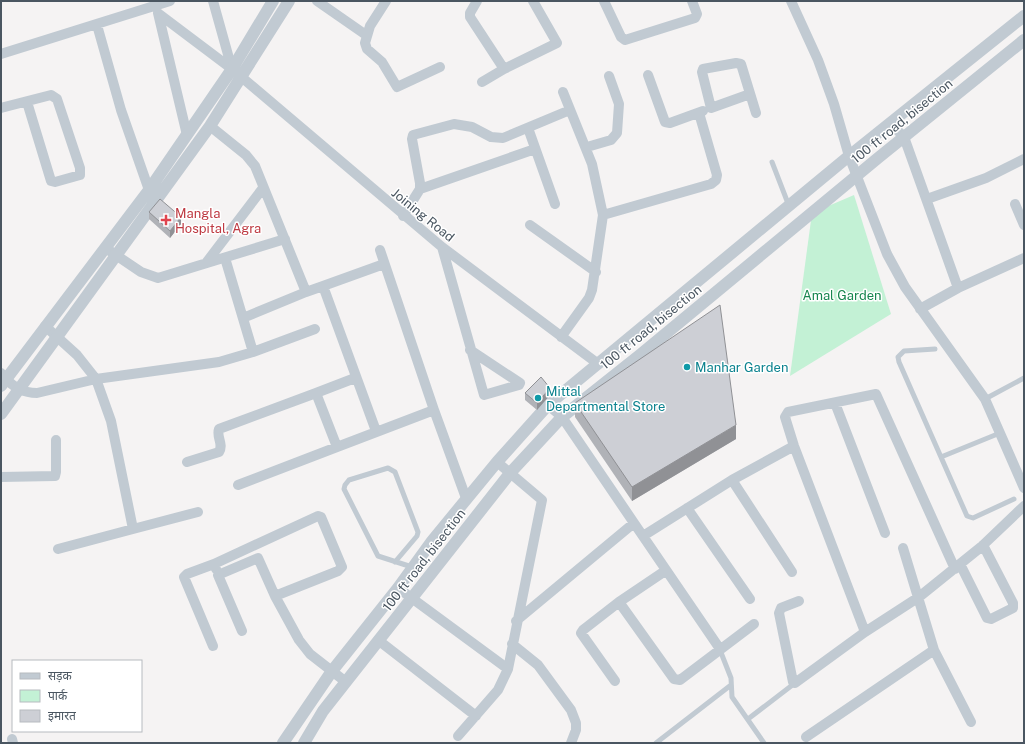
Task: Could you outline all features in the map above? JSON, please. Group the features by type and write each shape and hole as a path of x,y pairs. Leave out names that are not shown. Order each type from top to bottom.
{"street":[{"path":"1,54 170,1"},
{"path":"213,1 232,69"},
{"path":"1,414 117,256 187,135 232,69 273,1"},
{"path":"289,1 210,126 153,195 106,248 2,379 28,393 36,393 96,379 219,362 253,352 315,329"},
{"path":"317,1 366,35"},
{"path":"386,1 366,35 366,48 382,62 397,87 440,67"},
{"path":"477,1 470,13 470,17 504,69"},
{"path":"482,82 504,69 557,43 533,1"},
{"path":"604,1 621,37 625,40 695,18 697,14 692,1"},
{"path":"791,1 818,60 834,104 849,156 887,254 905,287 985,400 1024,488"},
{"name":"Joining Road","path":"150,7 242,77 403,216 561,338 596,363"},
{"path":"159,14 187,135"},
{"name":"100 ft road, bisection","path":"283,743 332,672 466,498 548,405 596,363 849,156 1024,16"},
{"path":"97,25 121,110 153,195"},
{"name":"100 ft road, bisection","path":"304,743 323,711 378,640 511,472 562,417 640,356 857,175 1024,40"},
{"path":"711,108 702,72 706,67 736,63 741,64 756,113"},
{"path":"648,75 665,122 670,123 750,94"},
{"path":"586,147 610,140 617,133 619,104 609,76"},
{"path":"561,338 589,298 596,272 603,216 592,164 563,92"},
{"path":"1,108 51,95 58,99 80,168 80,175 55,182 51,181 27,102"},
{"path":"403,216 420,189 420,176 412,139 416,133 454,124 464,125 498,138 528,128 570,110"},
{"path":"603,216 711,184 716,180 717,175 699,113"},
{"path":"890,123 904,137 958,288"},
{"path":"210,126 251,160 259,173 263,188 285,238 306,292"},
{"path":"528,128 555,204"},
{"path":"420,189 535,149"},
{"path":"927,199 986,178 1024,159"},
{"path":"206,263 263,188"},
{"path":"1015,204 1024,225"},
{"path":"530,225 596,272"},
{"path":"106,248 141,272 158,278 285,238"},
{"path":"442,247 470,350 485,396 519,385 520,383 470,350"},
{"path":"380,250 434,410 466,498"},
{"path":"225,258 253,352"},
{"path":"920,309 958,288 1024,258"},
{"path":"243,318 306,292 384,264"},
{"path":"323,286 355,378 376,431"},
{"path":"676,298 689,315"},
{"path":"45,326 81,359 96,379 111,421 133,528"},
{"path":"626,339 640,356"},
{"path":"187,462 219,452 221,447 218,434 219,429 355,378"},
{"path":"316,393 337,447"},
{"path":"865,632 794,446 786,414 873,394 879,397 958,566 987,618 991,619 1013,608 1013,603 983,545"},
{"path":"834,403 885,533"},
{"path":"548,405 562,417 644,536 665,571 720,649"},
{"path":"238,485 434,410"},
{"path":"1,477 55,476 56,440"},
{"path":"644,536 732,480 794,446"},
{"path":"458,736 498,690 508,669 516,621 542,500 511,472 497,462"},
{"path":"732,480 792,572"},
{"path":"799,601 781,608 779,613 793,682 795,683 865,632 919,597 983,545 1024,506"},
{"path":"687,508 750,598"},
{"path":"58,549 198,512"},
{"path":"213,646 184,577 318,516 321,518 342,568 338,571 275,596"},
{"path":"516,621 634,523"},
{"path":"903,548 934,650 971,722"},
{"path":"218,575 258,558 275,596 299,640 310,654 346,682"},
{"path":"214,564 242,631"},
{"path":"615,681 581,634 583,630 620,602 665,571"},
{"path":"398,588 508,669"},
{"path":"620,602 677,680 754,624"},
{"path":"378,640 476,716"},
{"path":"512,644 538,665 575,717 576,730 571,743"},
{"path":"806,737 934,650"}],"lane":[{"path":"772,162 789,206"},
{"path":"935,349 904,352 898,357 969,518 973,518 1014,500"},
{"path":"985,400 1024,378"},
{"path":"941,457 1000,433"},
{"path":"395,562 417,536 418,532 395,472 388,468 349,480 344,485 344,488 375,552 383,559 413,568"},
{"path":"720,649 731,678 734,701 764,743"},
{"path":"748,719 795,683"},
{"path":"656,743 731,685"}],"green space":[{"name":"Amal Garden","path":"854,195 891,314 790,376 812,213"}],"building":[{"path":"160,199 181,217 170,231 149,212"},
{"name":"Manhar Garden","path":"720,305 736,425 632,487 575,403"},
{"path":"541,377 550,388 537,403 525,393"}],"place":[{"name":"Mangla Hospital, Agra","path":"166,220"},
{"name":"Manhar Garden","path":"687,367"},
{"name":"Mittal Departmental Store","path":"538,398"}]}
